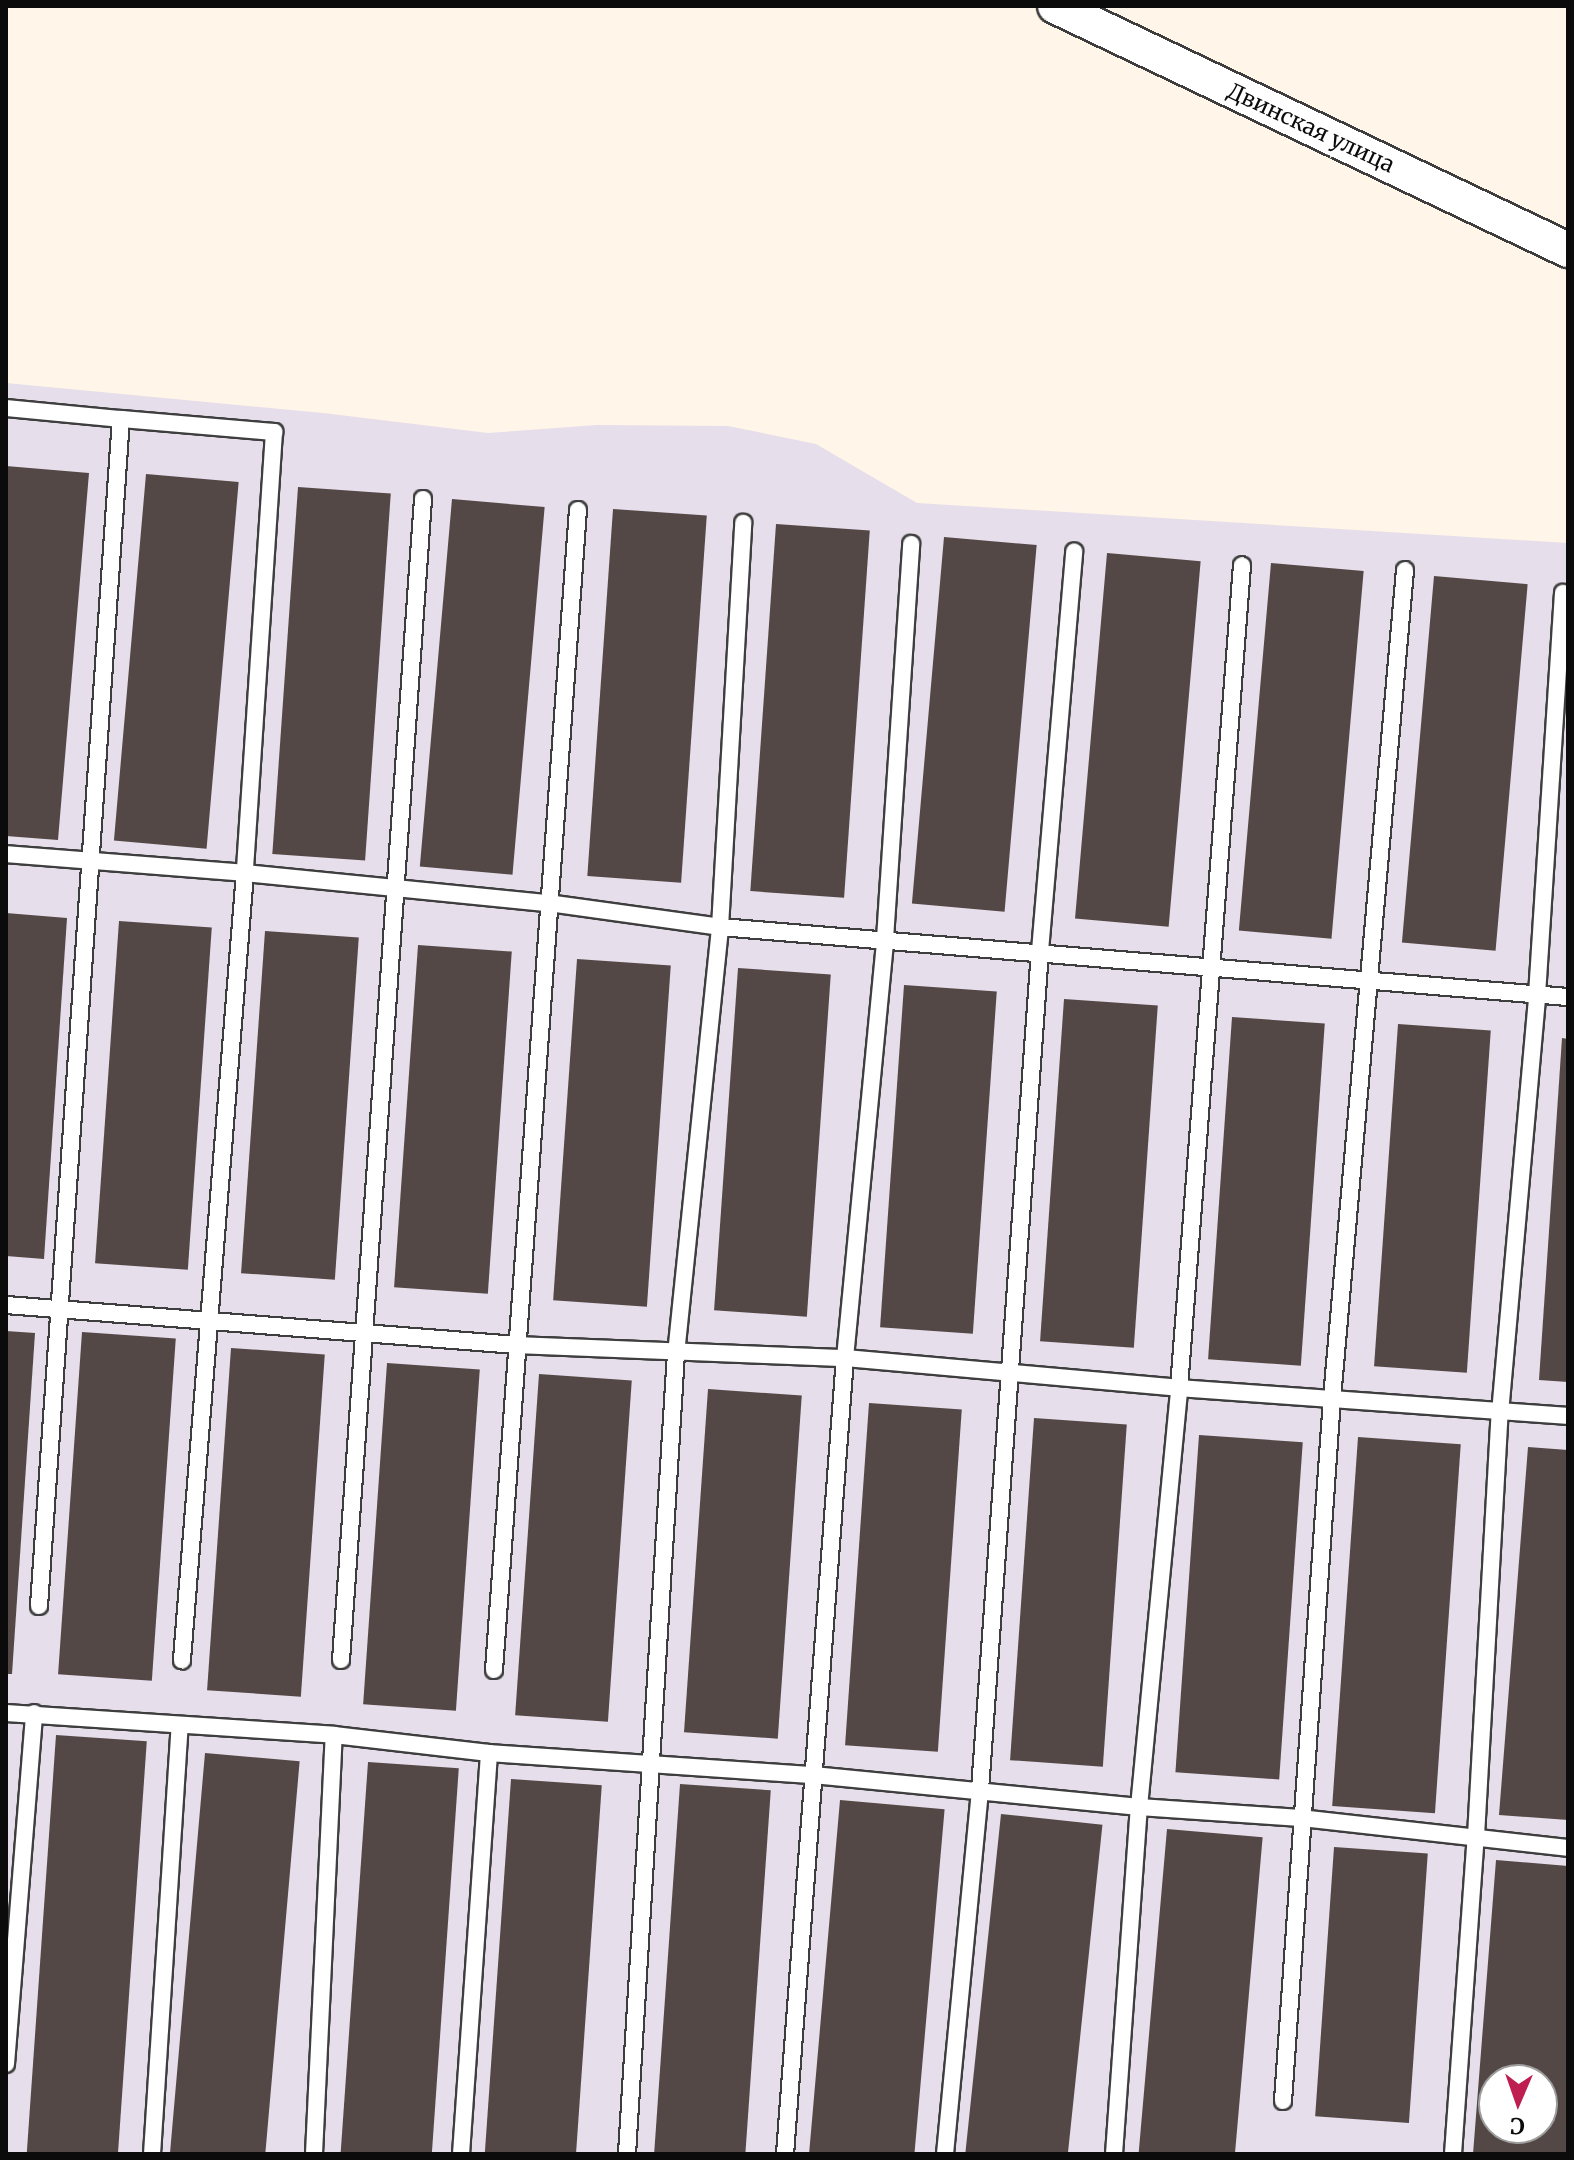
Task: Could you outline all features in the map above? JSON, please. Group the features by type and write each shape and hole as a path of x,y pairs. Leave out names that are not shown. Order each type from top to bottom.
{"street":[{"name":"Двинская улица","path":"1055,6 1568,250"}],"lane":[{"path":"6,408 274,432 245,873 182,1660"},
{"path":"39,1606 121,419"},
{"path":"341,1660 423,499"},
{"path":"494,1670 578,510"},
{"path":"627,2154 676,1354 720,927 743,523"},
{"path":"785,2154 845,1358 885,939 911,544"},
{"path":"945,2154 980,1790 1040,951 1074,551"},
{"path":"1114,2154 1139,1807 1179,1388 1242,565"},
{"path":"1283,2101 1332,1398 1405,570"},
{"path":"1453,2154 1476,1836 1500,1413 1537,995 1563,593"},
{"path":"6,854 245,873 548,903 720,927 1040,951 1568,997"},
{"path":"6,1305 517,1345 676,1354 845,1358 1179,1388 1568,1416"},
{"path":"6,1713 334,1735 489,1753 813,1775 1139,1807 1301,1818 1568,1848"},
{"path":"6,2064 34,1713"},
{"path":"152,2154 180,1726"},
{"path":"314,2154 334,1735"},
{"path":"461,2154 489,1753"}],"shaded area":[{"path":"6,383 323,413 488,433 597,425 728,426 816,444 917,503 1568,543 1568,2154 6,2154"}],"building":[{"path":"6,466 89,473 58,840 6,836"},
{"path":"146,474 239,482 207,849 114,841"},
{"path":"298,487 391,493 365,861 272,854"},
{"path":"452,499 545,507 512,875 420,867"},
{"path":"613,509 707,516 681,883 587,876"},
{"path":"776,524 870,531 844,898 750,891"},
{"path":"944,537 1037,545 1005,912 912,904"},
{"path":"1107,553 1201,561 1169,927 1075,919"},
{"path":"1271,563 1364,571 1331,939 1239,931"},
{"path":"1434,576 1528,584 1496,951 1402,943"},
{"path":"6,913 67,918 44,1259 6,1256"},
{"path":"119,921 212,927 188,1270 95,1263"},
{"path":"265,931 359,938 335,1280 241,1273"},
{"path":"418,945 512,952 488,1294 394,1287"},
{"path":"577,959 671,966 647,1307 553,1300"},
{"path":"738,968 831,974 807,1317 714,1310"},
{"path":"904,985 997,991 973,1334 880,1327"},
{"path":"1064,999 1158,1006 1134,1348 1040,1341"},
{"path":"1232,1017 1325,1023 1301,1366 1208,1359"},
{"path":"1398,1024 1491,1030 1467,1373 1374,1366"},
{"path":"1562,1038 1568,1039 1568,1382 1539,1380"},
{"path":"6,1331 35,1333 12,1674 6,1674"},
{"path":"82,1332 176,1339 152,1681 58,1674"},
{"path":"231,1348 325,1355 301,1697 207,1690"},
{"path":"387,1363 480,1369 456,1711 363,1704"},
{"path":"539,1374 632,1380 608,1722 515,1715"},
{"path":"708,1389 802,1396 778,1739 684,1732"},
{"path":"869,1403 962,1409 938,1752 845,1745"},
{"path":"1034,1418 1127,1424 1103,1767 1010,1760"},
{"path":"1199,1435 1303,1442 1279,1779 1175,1772"},
{"path":"1358,1437 1461,1444 1435,1813 1332,1806"},
{"path":"1528,1447 1568,1450 1568,1820 1499,1815"},
{"path":"56,1735 147,1741 118,2154 27,2154"},
{"path":"205,1753 300,1761 265,2154 170,2153"},
{"path":"368,1762 459,1768 432,2154 341,2154"},
{"path":"511,1779 602,1785 576,2154 485,2154"},
{"path":"680,1784 771,1790 745,2154 654,2154"},
{"path":"840,1800 945,1809 914,2154 809,2154"},
{"path":"1001,1814 1102,1825 1068,2154 965,2154"},
{"path":"1167,1829 1263,1837 1235,2154 1139,2154"},
{"path":"1334,1847 1428,1854 1409,2123 1315,2116"},
{"path":"1496,1860 1568,1866 1567,2154 1473,2154 1478,2090 1478,2144 1558,2144 1558,2064 1480,2064"}]}
